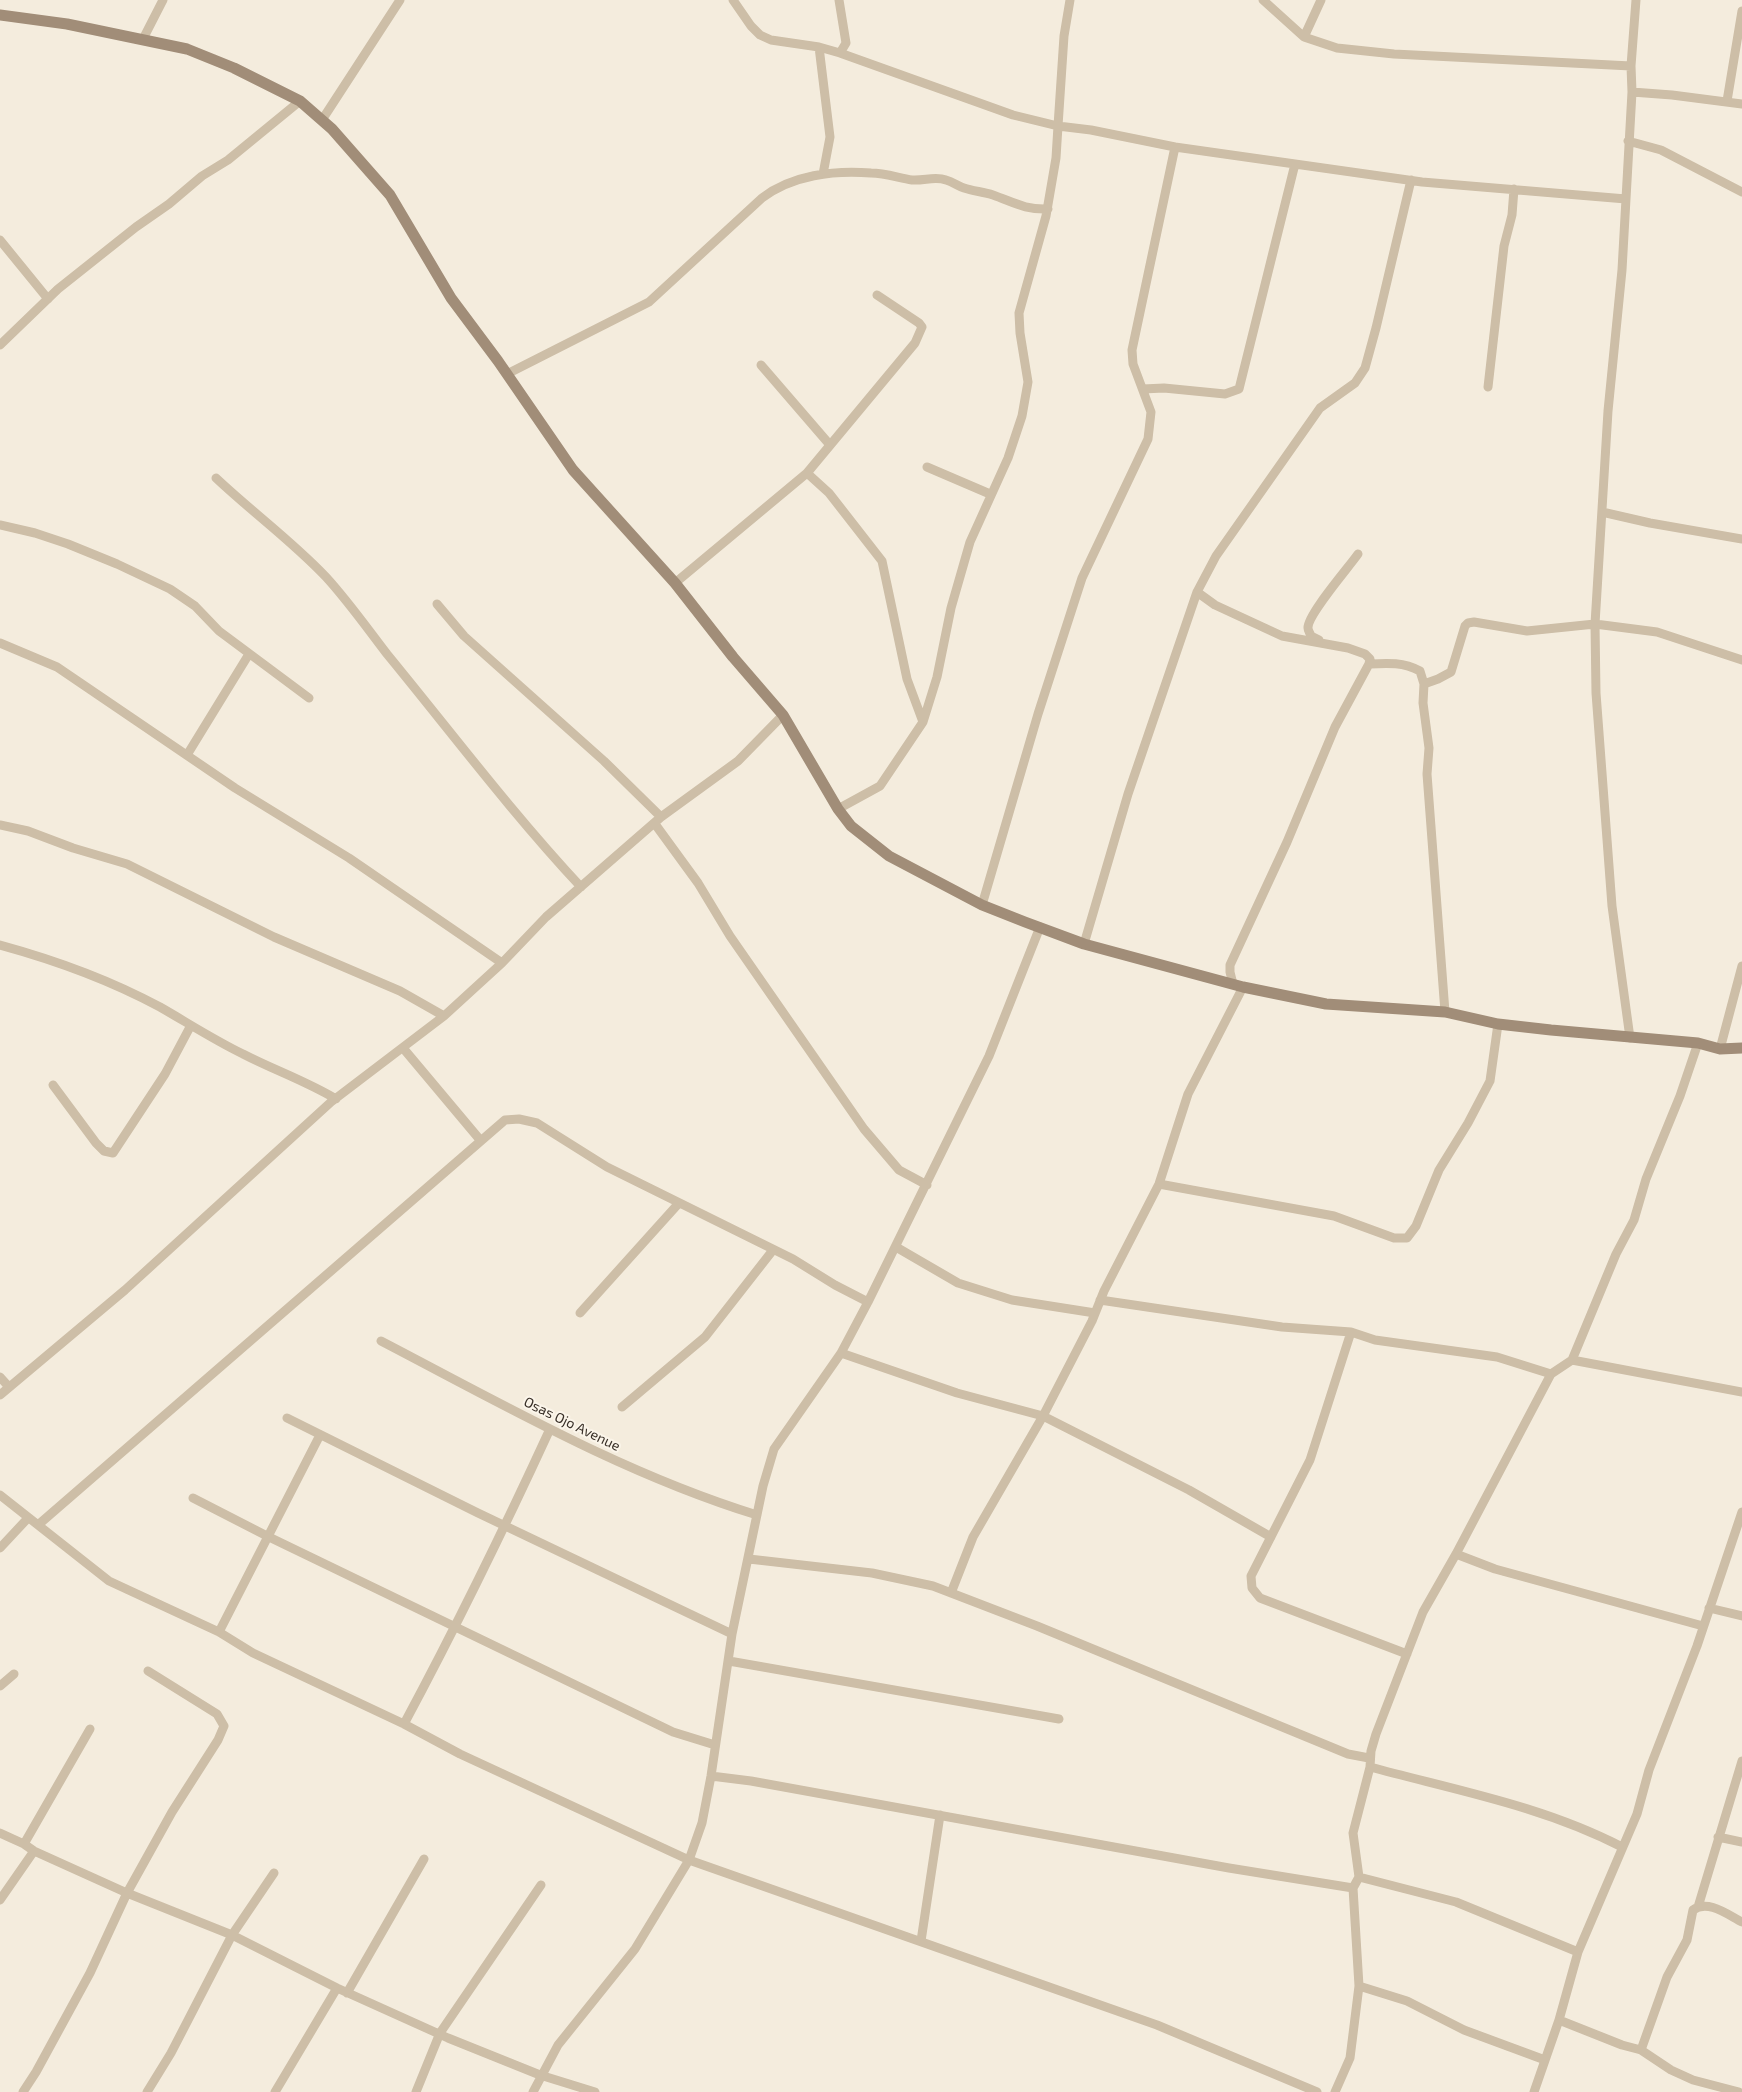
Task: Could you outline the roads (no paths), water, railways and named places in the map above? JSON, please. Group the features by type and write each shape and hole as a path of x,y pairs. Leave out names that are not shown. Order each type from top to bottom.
{"street":[{"path":"143,39 163,0"},
{"path":"322,120 400,0"},
{"path":"734,0 751,26 760,35 772,40 819,47 840,53 1014,115 1058,126 1091,130 1175,147 1411,180 1626,199"},
{"path":"839,0 846,43 840,53"},
{"path":"838,809 880,786 923,722 937,677 951,608 970,542 990,494 1008,458 1022,416 1028,382 1020,333 1020,313 1048,209 1056,158 1064,36 1070,0"},
{"path":"1263,0 1304,37 1337,48 1394,54 1631,66"},
{"path":"1304,37 1321,0"},
{"path":"1630,1038 1612,906 1605,830 1596,693 1595,624 1608,411 1622,270 1632,92 1631,66 1636,0"},
{"path":"1727,101 1742,10"},
{"path":"0,15 67,24 186,49 300,101 332,129 390,195 451,298 507,374 573,470 675,583 733,658 783,716 838,809 851,826 890,856 982,905 1084,944 1238,985 1326,1004 1445,1012 1498,1024 1698,1043 1720,1049 1742,1048"},
{"path":"819,47 830,137 823,174"},
{"path":"1632,92 1742,104"},
{"path":"0,344 48,299 136,227 169,204 202,176 228,160 300,101"},
{"path":"1628,141 1661,150 1742,192"},
{"path":"982,905 1038,714 1082,578 1148,439 1151,412 1133,364 1132,350 1175,147"},
{"path":"1143,389 1164,388 1225,394 1240,388 1295,164"},
{"path":"507,374 649,302 721,235 776,188 823,174 872,172 914,180 942,178 962,188 991,194 1017,205 1033,209 1048,209"},
{"path":"1084,944 1128,794 1197,592 1216,556 1320,408 1355,383 1365,368 1411,180"},
{"path":"1488,387 1504,246 1512,215 1514,189"},
{"path":"0,240 48,299"},
{"path":"675,583 807,473 900,363 920,334 922,327 919,323 877,295"},
{"path":"761,365 830,445"},
{"path":"927,467 990,494"},
{"path":"807,473 830,493 874,548 882,561 907,679 923,722"},
{"path":"216,478 296,546 348,602 502,796 581,887"},
{"path":"1602,512 1650,523 1742,539"},
{"path":"0,525 35,533 68,544 170,589 196,606 219,631 309,698"},
{"path":"1328,644 1311,636 1308,628 1309,622 1321,602 1358,554"},
{"path":"1197,592 1215,605 1282,636 1328,644 1364,654 1370,659 1334,727 1287,842 1230,964 1230,972 1238,985"},
{"path":"437,604 464,636 604,761 658,820 730,936 864,1129 899,1170 927,1185"},
{"path":"1424,684 1451,672 1465,626 1468,623 1474,622 1528,631 1595,624 1657,632 1742,660"},
{"path":"0,643 57,667 235,788 349,858 502,963"},
{"path":"187,755 249,654"},
{"path":"1369,664 1394,662 1409,665 1420,671 1424,684 1422,703 1429,748 1427,774 1445,1012"},
{"path":"0,1395 124,1290 336,1099 444,1016 502,963 546,917 658,820 738,761 783,716"},
{"path":"0,825 28,831 73,848 127,864 274,937 400,991 444,1016"},
{"path":"533,2092 540,2075 558,2045 635,1949 689,1860 702,1823 711,1776 732,1634 763,1486 774,1449 841,1353 868,1302 989,1056 1040,927"},
{"path":"0,945 74,968 102,980 159,1007 244,1055 315,1086 336,1099"},
{"path":"1720,1049 1742,966"},
{"path":"952,1593 973,1537 1044,1416 1159,1184 1188,1094 1238,985"},
{"path":"1159,1184 1334,1216 1394,1238 1407,1238 1416,1226 1439,1170 1468,1123 1490,1081 1498,1024"},
{"path":"53,1085 96,1143 104,1151 113,1152 165,1074 190,1026"},
{"path":"1335,2092 1350,2058 1360,1986 1353,1888 1359,1877 1353,1833 1369,1763 1423,1612 1456,1554 1551,1374 1572,1360 1616,1254 1634,1220 1646,1179 1680,1096 1698,1043"},
{"path":"403,1048 481,1141"},
{"path":"38,1526 505,1120 519,1118 537,1123 607,1167 793,1259 835,1285 868,1302"},
{"path":"580,1313 679,1203"},
{"path":"896,1247 958,1283 1012,1300 1095,1313"},
{"path":"622,1407 705,1337 773,1250"},
{"path":"1100,1300 1282,1327 1351,1332 1375,1340 1497,1357 1551,1374"},
{"path":"1351,1332 1310,1460 1251,1576 1252,1588 1260,1598 1407,1654"},
{"name":"Osas Ojo Avenue","path":"381,1341 550,1429 638,1472 709,1500 757,1516"},
{"path":"841,1353 957,1393 1044,1416 1188,1490 1271,1536"},
{"path":"1572,1360 1742,1392"},
{"path":"0,1377 9,1387"},
{"path":"287,1418 732,1634"},
{"path":"404,1724 505,1525 550,1429"},
{"path":"219,1632 320,1435"},
{"path":"0,1495 109,1581 219,1632 253,1653 404,1724 460,1754 689,1860 921,1940 1157,2025 1317,2092"},
{"path":"193,1498 454,1627 673,1732 715,1745"},
{"path":"1534,2092 1559,2020 1578,1952 1637,1814 1650,1770 1703,1626 1742,1512"},
{"path":"0,1548 28,1518"},
{"path":"1456,1554 1495,1569 1703,1626"},
{"path":"748,1559 872,1573 933,1586 1037,1626 1369,1763 1554,1816 1591,1831 1622,1847"},
{"path":"1709,1608 1742,1616"},
{"path":"729,1661 1059,1719"},
{"path":"23,2092 36,2072 90,1972 127,1893 172,1812 218,1740 224,1726 217,1714 148,1671"},
{"path":"0,1686 14,1674"},
{"path":"24,1844 90,1730"},
{"path":"1698,1907 1742,1761"},
{"path":"711,1776 751,1781 1229,1868 1353,1888"},
{"path":"921,1940 940,1815"},
{"path":"0,1833 24,1844 34,1852 127,1893 232,1935 347,1993 540,2075 595,2092"},
{"path":"1718,1837 1742,1842"},
{"path":"0,1900 34,1852"},
{"path":"347,1993 424,1859"},
{"path":"147,2092 171,2053 232,1935 274,1874"},
{"path":"1359,1877 1456,1902 1578,1952"},
{"path":"416,2092 440,2033 541,1885"},
{"path":"1641,2050 1667,1977 1687,1940 1693,1910 1703,1906 1713,1908 1742,1922"},
{"path":"1360,1986 1406,2001 1464,2030 1544,2060"},
{"path":"275,2092 336,1988"},
{"path":"1559,2020 1622,2045 1641,2050 1671,2070 1694,2080 1739,2092"}]}
